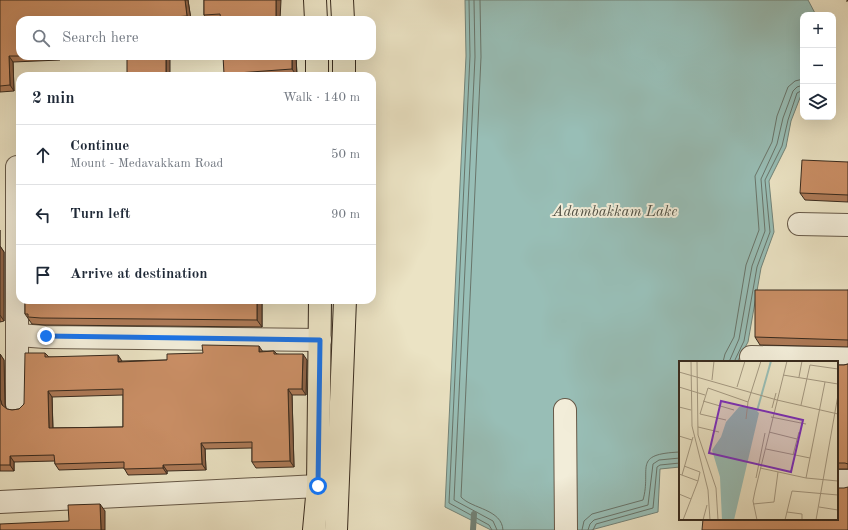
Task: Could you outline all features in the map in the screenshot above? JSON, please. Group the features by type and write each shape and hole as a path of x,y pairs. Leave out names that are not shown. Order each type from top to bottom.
{"main road":[{"path":"315,0 316,16"},
{"path":"342,0 343,16"},
{"path":"317,60 317,72"},
{"path":"344,60 344,72"},
{"path":"314,530 318,486 320,304"},
{"path":"336,530 345,304"}],"street":[{"path":"12,167 16,278"},
{"path":"799,224 848,225"},
{"path":"17,304 17,404"},
{"path":"18,334 46,336 320,340"},
{"path":"751,357 848,358"},
{"path":"565,410 566,530"},
{"path":"838,481 848,482"},
{"path":"0,502 318,486"}],"water":[{"name":"Adambakkam Lake","path":"465,0 808,0 814,12 800,12 800,98 791,121 786,147 769,181 774,232 761,268 748,342 738,361 679,361 679,467 660,469 658,512 591,530 491,530 445,507 466,56"}],"building":[{"path":"0,0 185,0 187,16 16,16 16,56 9,56 10,85 0,86"},
{"path":"204,0 276,0 276,16 220,16 220,14 204,15"},
{"path":"127,60 166,60 166,72 127,72"},
{"path":"223,60 292,60 292,69 251,72 224,72"},
{"path":"802,160 848,162 848,195 800,193"},
{"path":"755,290 848,290 848,340 755,337"},
{"path":"25,304 257,304 257,320 41,318 28,317 28,314 25,314"},
{"path":"202,345 259,346 259,352 274,351 274,354 303,354 302,389 288,389 290,461 252,462 252,442 201,443 202,464 163,465 163,468 124,469 124,462 55,464 54,455 10,456 10,465 0,465 0,398 2,405 7,409 19,409 24,404 25,353 45,353 45,357 118,355 118,362 167,360 167,354 203,353","holes":["123,389 123,427 49,428 48,391"]},
{"path":"848,364 848,464 838,463 838,365"},
{"path":"848,487 848,530 702,530 703,520 838,520 838,488"},
{"path":"100,504 101,530 0,530 0,524 69,521 68,505"}],"waterway":[{"path":"473,530 474,514"}],"route":[{"path":"46,336 320,340 318,486"}]}
